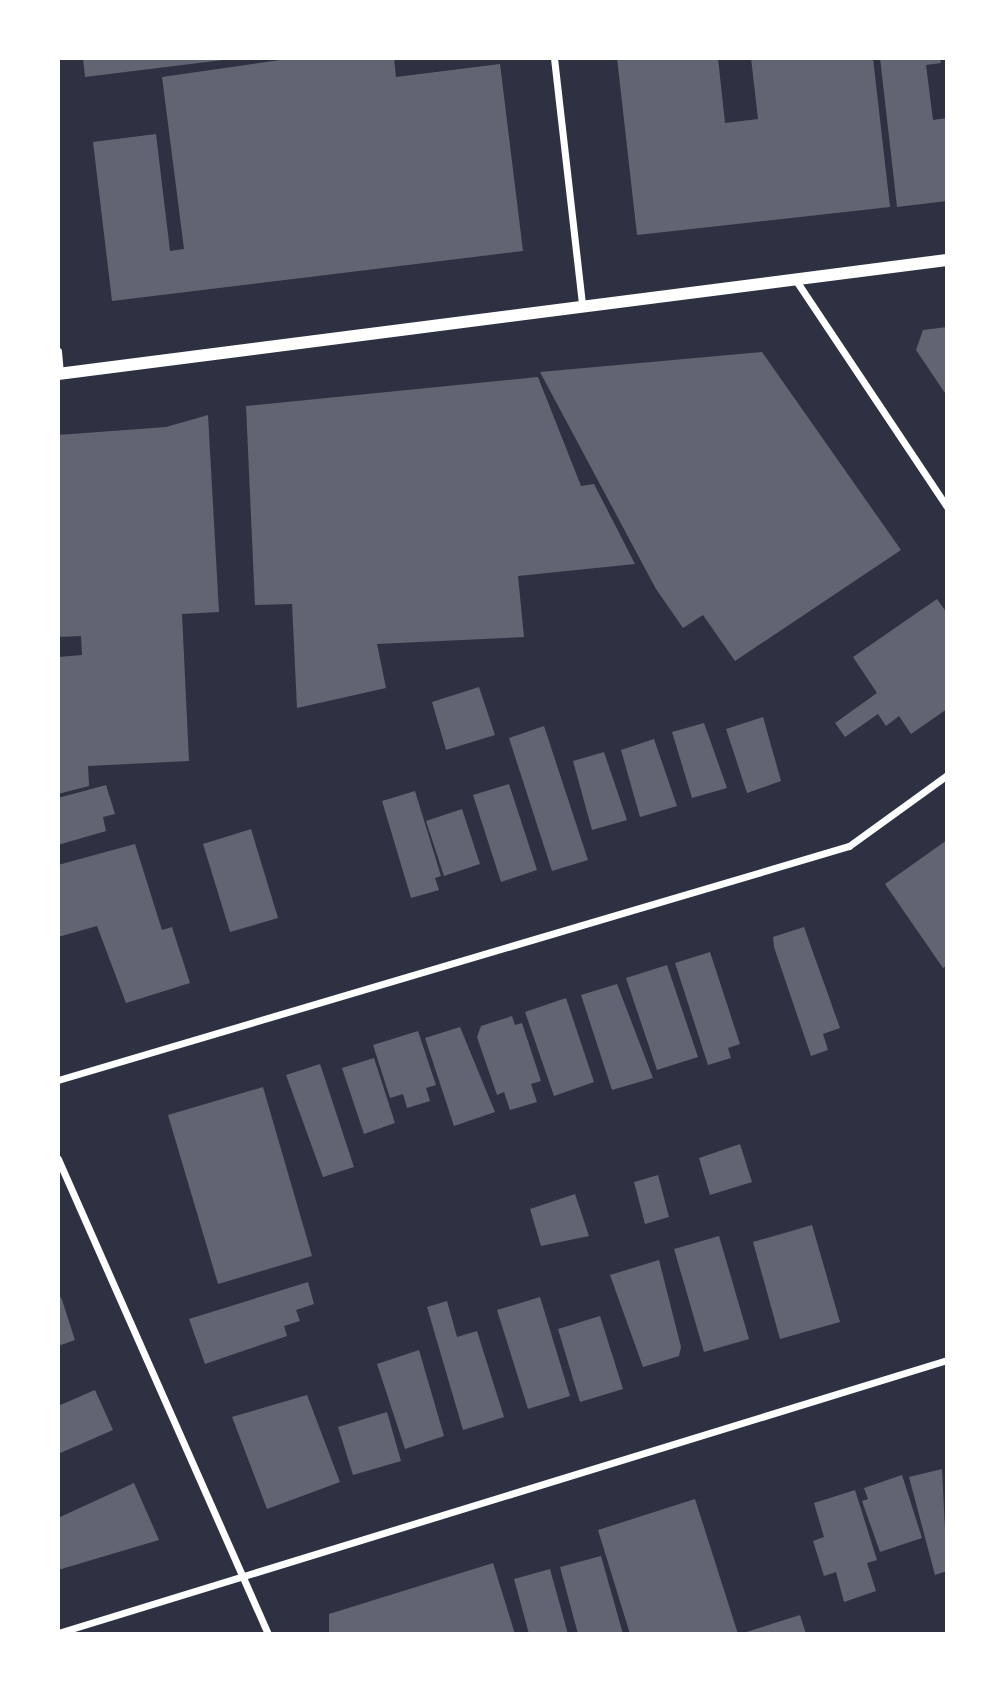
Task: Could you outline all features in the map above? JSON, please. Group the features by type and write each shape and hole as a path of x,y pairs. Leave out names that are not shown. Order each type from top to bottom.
{"street":[{"path":"554,58 582,304"},
{"path":"58,351 59,374 582,304 797,282 947,260"},
{"path":"797,282 947,507"},
{"path":"58,1080 849,846 947,775"},
{"path":"58,1158 268,1634"},
{"path":"58,1633 947,1360"}],"building":[{"path":"83,58 231,58 231,59 85,77"},
{"path":"294,58 394,58 396,77 500,64 523,251 112,301 93,142 156,134 170,251 184,249 162,77"},
{"path":"617,58 718,58 725,123 758,119 751,58 873,58 890,207 637,235"},
{"path":"880,58 940,58 941,63 926,65 933,120 947,118 947,201 897,207"},
{"path":"947,327 947,396 916,350 923,330"},
{"path":"762,352 901,550 735,661 703,615 683,628 656,589 540,372"},
{"path":"538,377 581,486 594,484 635,564 518,576 524,637 377,644 386,688 297,708 292,604 255,605 246,406"},
{"path":"208,415 219,612 182,614 189,761 88,766 89,786 58,794 58,657 82,655 81,636 58,637 58,435 166,427"},
{"path":"937,599 947,613 947,709 911,734 899,716 886,726 878,714 845,737 835,723 877,693 853,657"},
{"path":"479,687 495,735 446,750 432,702"},
{"path":"763,717 781,781 747,793 726,729"},
{"path":"704,723 727,788 692,798 672,732"},
{"path":"544,726 588,860 552,871 509,738"},
{"path":"654,739 677,806 640,817 621,750"},
{"path":"604,752 627,820 592,830 573,761"},
{"path":"509,784 537,870 501,882 473,795"},
{"path":"106,785 115,814 103,817 106,831 58,845 58,798"},
{"path":"415,791 441,876 435,878 439,890 411,898 382,801"},
{"path":"462,809 480,864 444,876 426,821"},
{"path":"251,829 278,918 230,932 203,844"},
{"path":"947,840 947,965 943,968 885,884"},
{"path":"135,844 162,930 172,927 190,983 126,1003 97,926 58,937 58,865"},
{"path":"804,927 840,1028 823,1034 828,1050 811,1056 773,937"},
{"path":"710,952 740,1044 728,1048 731,1058 708,1065 675,963"},
{"path":"667,965 698,1057 657,1070 626,978"},
{"path":"617,984 653,1078 612,1090 581,995"},
{"path":"566,998 594,1082 554,1096 525,1012"},
{"path":"512,1016 515,1025 522,1023 541,1081 531,1084 537,1102 510,1110 504,1092 497,1095 477,1037 481,1026"},
{"path":"460,1027 495,1112 454,1126 425,1038"},
{"path":"418,1031 436,1085 426,1088 430,1101 407,1108 403,1094 390,1098 373,1045"},
{"path":"374,1058 395,1123 364,1134 342,1068"},
{"path":"320,1064 354,1167 323,1177 286,1075"},
{"path":"263,1087 312,1256 218,1284 168,1115"},
{"path":"740,1144 752,1182 710,1195 699,1158"},
{"path":"658,1175 669,1217 645,1224 634,1182"},
{"path":"575,1194 589,1236 541,1246 530,1209"},
{"path":"812,1225 840,1322 780,1339 753,1242"},
{"path":"719,1236 749,1339 704,1352 674,1249"},
{"path":"659,1260 681,1347 679,1356 643,1367 610,1275"},
{"path":"308,1282 314,1304 296,1310 300,1321 284,1326 287,1336 205,1364 189,1319"},
{"path":"61,1297 75,1340 58,1346 58,1299"},
{"path":"540,1297 570,1396 528,1409 497,1310"},
{"path":"447,1301 457,1337 477,1331 504,1417 463,1430 427,1307"},
{"path":"600,1316 623,1389 580,1402 558,1329"},
{"path":"419,1350 444,1436 405,1449 377,1364"},
{"path":"95,1390 113,1430 58,1454 58,1406"},
{"path":"307,1395 340,1482 267,1509 232,1417"},
{"path":"387,1412 401,1461 353,1475 338,1427"},
{"path":"942,1469 947,1571 935,1575 909,1477"},
{"path":"902,1475 922,1538 880,1552 862,1501 868,1499 864,1488"},
{"path":"134,1483 159,1540 58,1570 58,1518"},
{"path":"855,1490 877,1560 867,1563 876,1591 844,1602 836,1572 824,1576 813,1541 824,1537 814,1503"},
{"path":"695,1499 738,1634 630,1634 598,1530"},
{"path":"601,1556 623,1634 578,1634 560,1567"},
{"path":"493,1563 515,1634 329,1634 329,1614"},
{"path":"550,1569 568,1634 529,1634 514,1579"},
{"path":"800,1615 806,1634 740,1634"}]}
